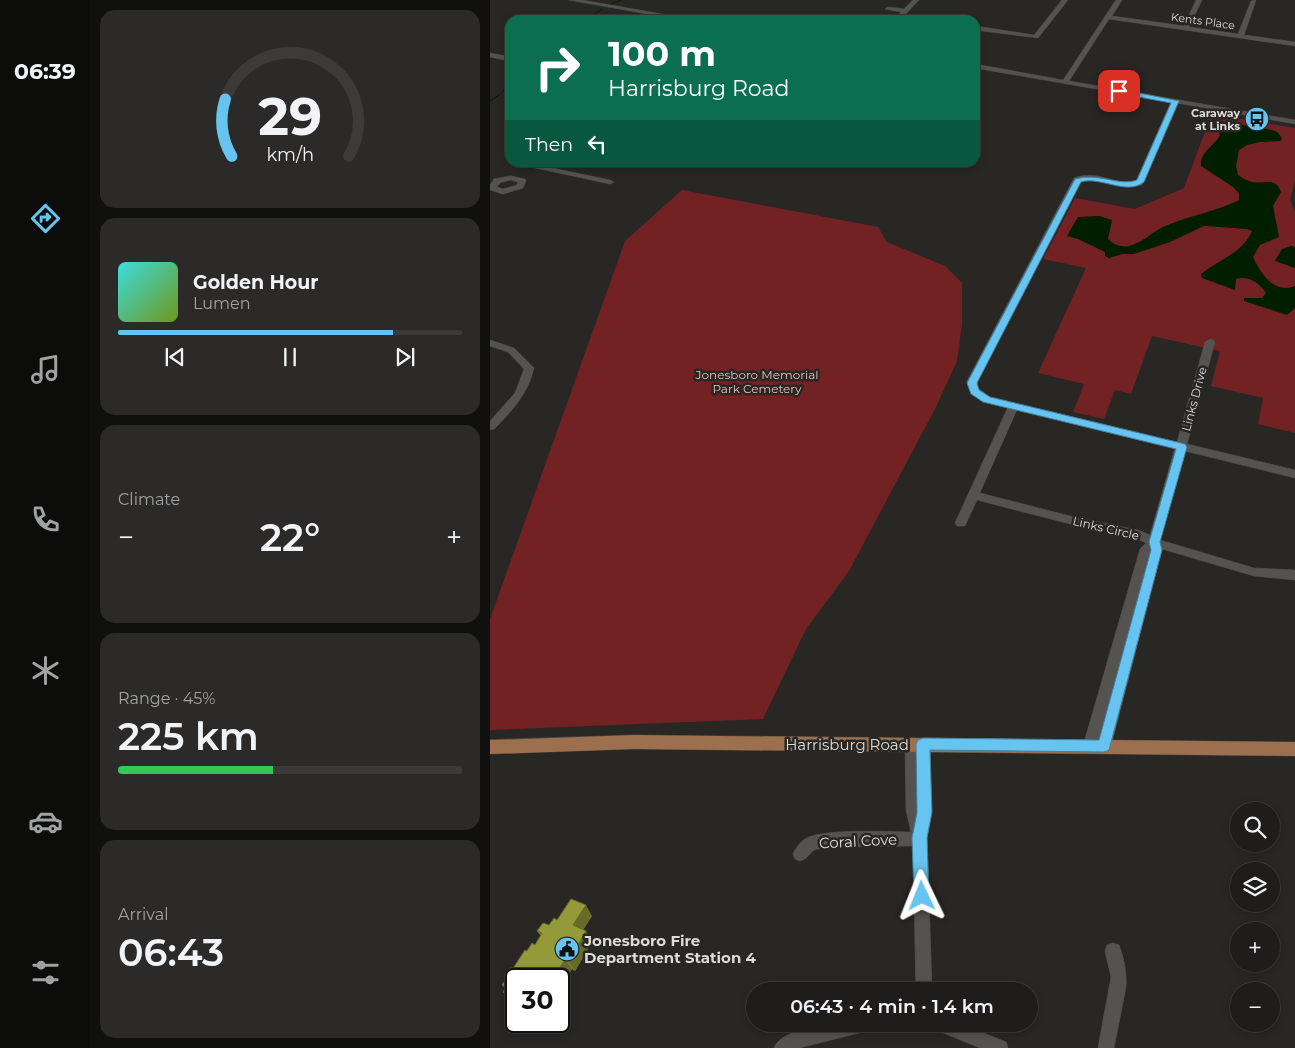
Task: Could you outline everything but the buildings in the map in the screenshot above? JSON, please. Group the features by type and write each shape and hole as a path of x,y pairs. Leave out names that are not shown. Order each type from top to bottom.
{"main road":[{"name":"Harrisburg Road","path":"490,747 634,742 1295,749"}],"street":[{"path":"572,0 664,15"},
{"path":"902,15 916,0"},
{"path":"980,29 1036,37 1065,0"},
{"path":"1065,82 1119,0"},
{"path":"1186,28 1199,0"},
{"path":"1240,36 1254,1"},
{"path":"888,9 905,11"},
{"name":"Kents Place","path":"1108,17 1295,44"},
{"path":"490,55 505,58"},
{"path":"980,67 1295,122"},
{"path":"1175,101 1139,183 1131,185 1088,178 1078,180 972,382 974,392 980,396 1014,406 1295,474"},
{"path":"516,178 529,167"},
{"path":"545,167 610,182"},
{"path":"490,198 498,192 513,190 520,186 522,181 516,178 506,178 494,183 492,188 498,192"},
{"name":"Links Drive","path":"1097,746 1157,550 1154,542 1210,342"},
{"path":"490,343 510,350 528,368 526,383 521,394 490,427"},
{"path":"960,523 1014,406"},
{"name":"Links Circle","path":"974,495 1074,521 1138,534 1154,542 1254,572 1295,576"},
{"path":"917,744 913,810 920,838 924,982"},
{"name":"Coral Cove","path":"800,854 810,844 826,840 920,838"},
{"path":"1106,1048 1119,978 1113,951"},
{"path":"782,1048 801,1038 828,1032"},
{"path":"961,1032 1000,1048"}],"green space":[{"path":"1195,109 1212,111 1217,115 1295,128 1295,181 1290,200 1295,212 1295,433 1258,424 1263,398 1211,386 1220,351 1152,336 1131,394 1115,390 1104,419 1073,412 1084,384 1038,373 1086,268 1043,259 1075,198 1135,209 1184,188 1209,121"},
{"name":"Jonesboro Memorial Park Cemetery","path":"682,190 878,227 887,242 945,266 962,283 962,324 957,361 935,409 849,571 806,629 763,719 490,730 490,619 625,241"}],"shaded area":[{"path":"1214,120 1272,130 1277,132 1282,138 1281,141 1247,145 1239,150 1236,166 1238,175 1248,181 1272,182 1281,192 1273,206 1279,237 1260,245 1253,257 1269,281 1281,287 1295,286 1295,308 1287,315 1244,301 1244,298 1262,298 1266,293 1260,286 1249,279 1236,279 1235,290 1202,278 1201,274 1230,256 1243,245 1252,231 1247,229 1204,226 1170,242 1134,254 1123,254 1109,258 1105,256 1105,252 1078,239 1067,236 1078,217 1099,216 1112,220 1108,239 1118,245 1129,246 1138,243 1163,227 1239,200 1239,193 1233,187 1201,166 1205,153 1220,135"},
{"path":"1291,246 1295,247 1295,268 1275,261 1282,249"}],"waterway":[{"path":"611,4 621,0"},
{"path":"594,15 602,9"},
{"path":"490,101 502,93 505,88"}],"place":[{"name":"Caraway at Links","path":"1257,119"},
{"name":"Jonesboro Fire Department Station 4","path":"567,949"}],"route":[{"path":"922,896 920,838 924,812 923,744 1104,746 1157,550 1154,542 1182,447 987,399 974,392 972,386 972,382 1078,180 1088,178 1131,185 1137,185 1140,182 1175,101 1119,91"}]}
